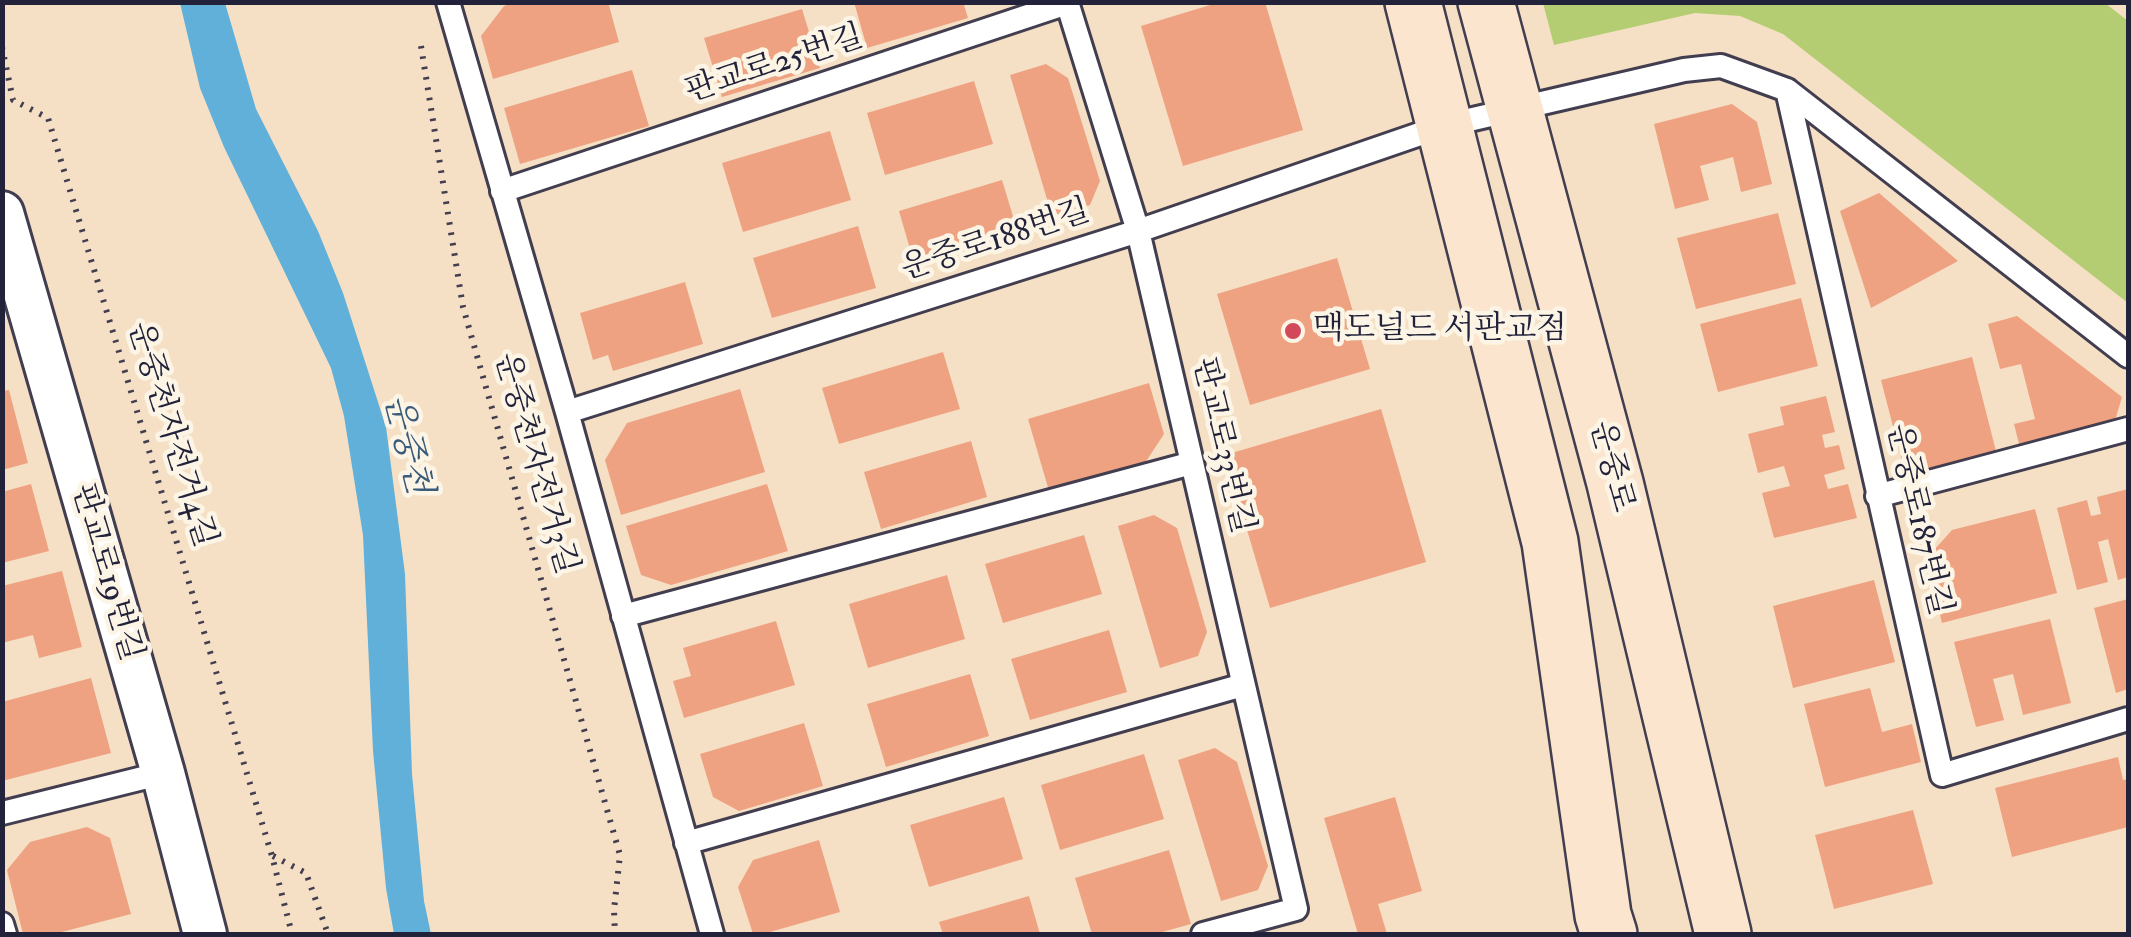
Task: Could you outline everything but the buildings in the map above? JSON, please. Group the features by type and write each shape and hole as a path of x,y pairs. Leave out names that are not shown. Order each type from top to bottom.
{"main road":[{"path":"1412,2 1550,542 1602,928"},
{"name":"운중로","path":"1486,2 1614,483 1718,912"},
{"path":"1718,912 1752,934"}],"street":[{"name":"판교로19번길","path":"2,213 204,934"}],"lane":[{"path":"448,2 712,934"},
{"name":"판교로25번길","path":"502,191 1067,3"},
{"name":"판교로33번길","path":"1067,3 1138,231 1296,908 1203,934"},
{"path":"1443,126 1684,70 1721,66 1787,90 2128,356"},
{"name":"운중로187번길","path":"1787,90 1942,775 2128,718"},
{"name":"운중로188번길","path":"567,412 1138,231 1443,126"},
{"path":"1878,496 2128,430"},
{"path":"623,616 1192,463"},
{"path":"686,843 1244,684"},
{"path":"2,812 162,773"},
{"path":"2,924 6,934"}],"path":[{"name":"운중천자전거3길","path":"420,40 463,306 620,855 614,910 616,934"},
{"name":"운중천자전거4길","path":"2,47 13,100 48,118 272,856 292,934"},
{"path":"272,856 306,872 328,934"}],"green space":[{"path":"1543,3 2105,3 2128,21 2128,303 1783,34 1740,16 1695,13 1554,45"}],"water":[{"path":"180,3 225,3 256,109 318,231 343,293 386,427 405,574 412,774 424,901 431,934 394,934 386,888 373,751 363,535 344,416 331,368 224,147 200,88"}],"place":[{"name":"맥도널드 서판교점","path":"1293,331"}],"water label":[{"name":"운중천","path":"405,445"}]}
